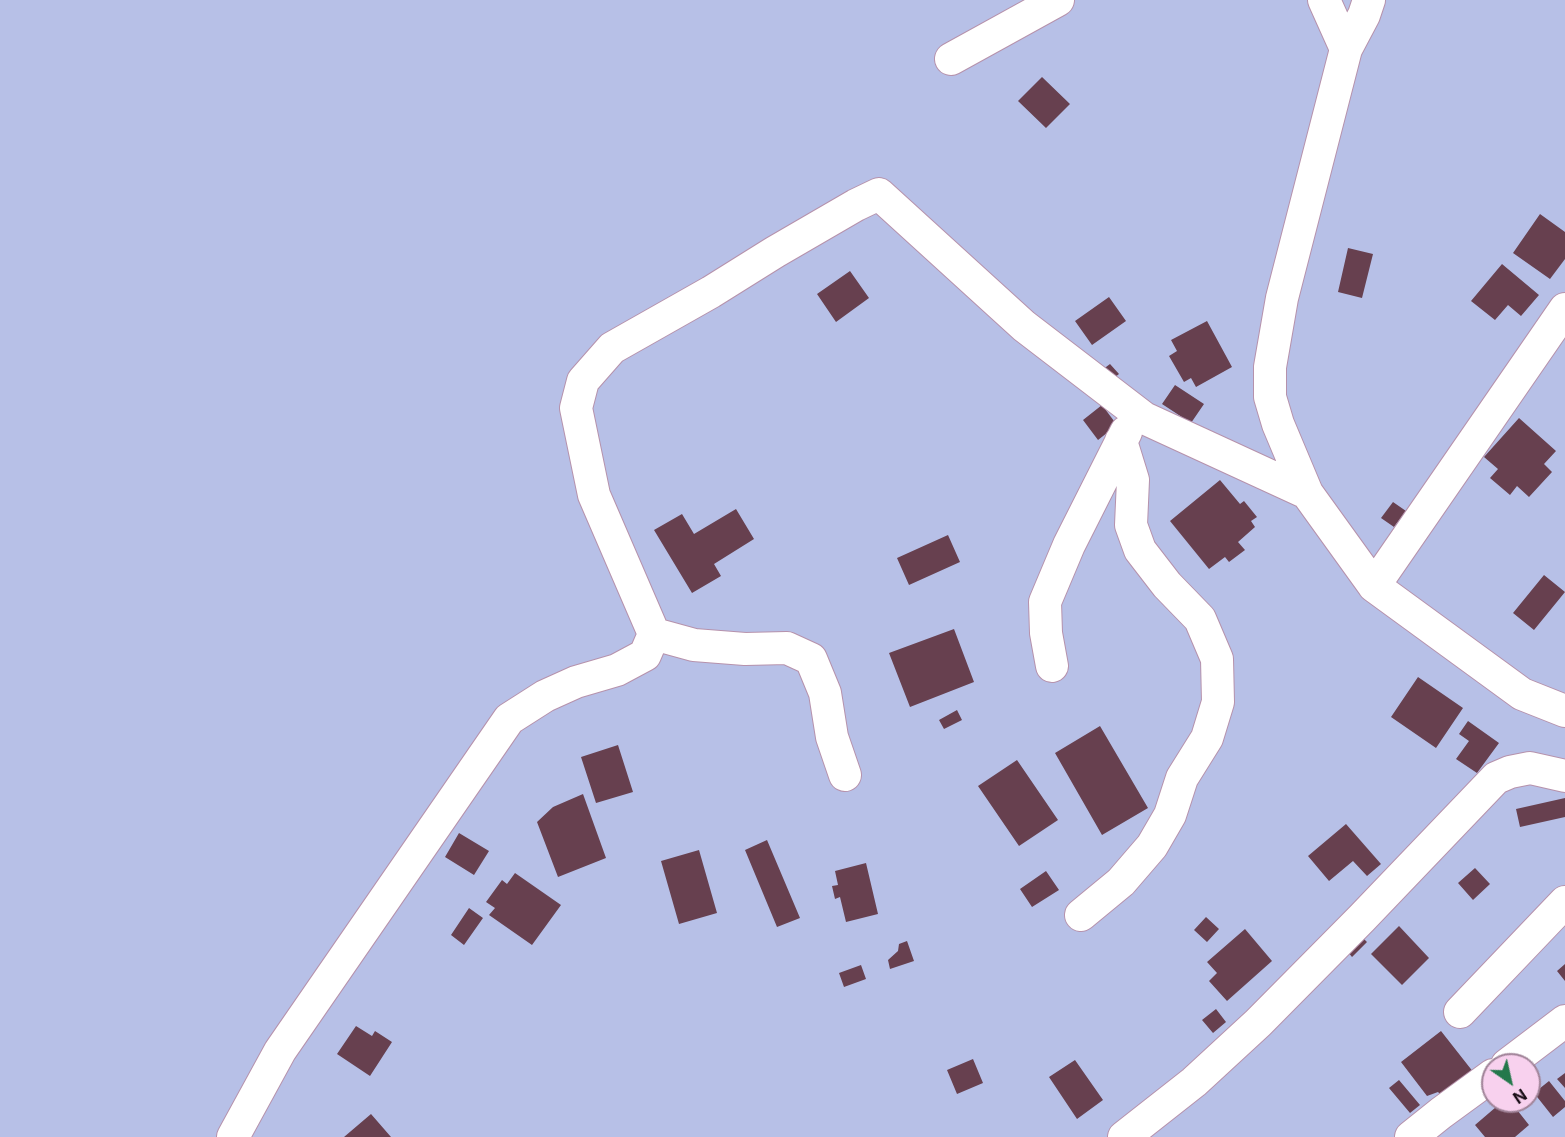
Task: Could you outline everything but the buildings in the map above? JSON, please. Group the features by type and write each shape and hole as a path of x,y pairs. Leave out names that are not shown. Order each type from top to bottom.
{"street":[{"path":"951,59 1058,0"},
{"path":"1324,0 1346,49"},
{"path":"1369,0 1364,15 1346,49 1282,298 1270,367 1270,397 1278,424 1307,493 1374,586 1522,694 1565,710"},
{"path":"233,1137 280,1051 509,719 545,696 576,682 617,670 645,655 654,634 594,495 576,408 583,381 612,348 711,292 815,228 879,194 1024,326 1137,414 1307,493"},
{"path":"1374,586 1565,309"},
{"path":"1052,666 1046,633 1045,602 1069,545 1137,414"},
{"path":"1081,915 1121,882 1152,846 1170,815 1182,778 1207,738 1218,702 1217,659 1200,619 1167,585 1140,550 1131,525 1133,480 1121,441"},
{"path":"654,634 694,645 745,649 787,648 811,659 825,693 832,737 845,774"},
{"path":"1124,1137 1194,1082 1258,1023 1496,778 1510,772 1530,768 1565,776"},
{"path":"1460,1012 1565,902"},
{"path":"1522,1053 1565,1020"},
{"path":"1412,1137 1481,1084"}],"shaded area":[{"path":"0,0 1565,0 1565,1137 0,1137"}]}
